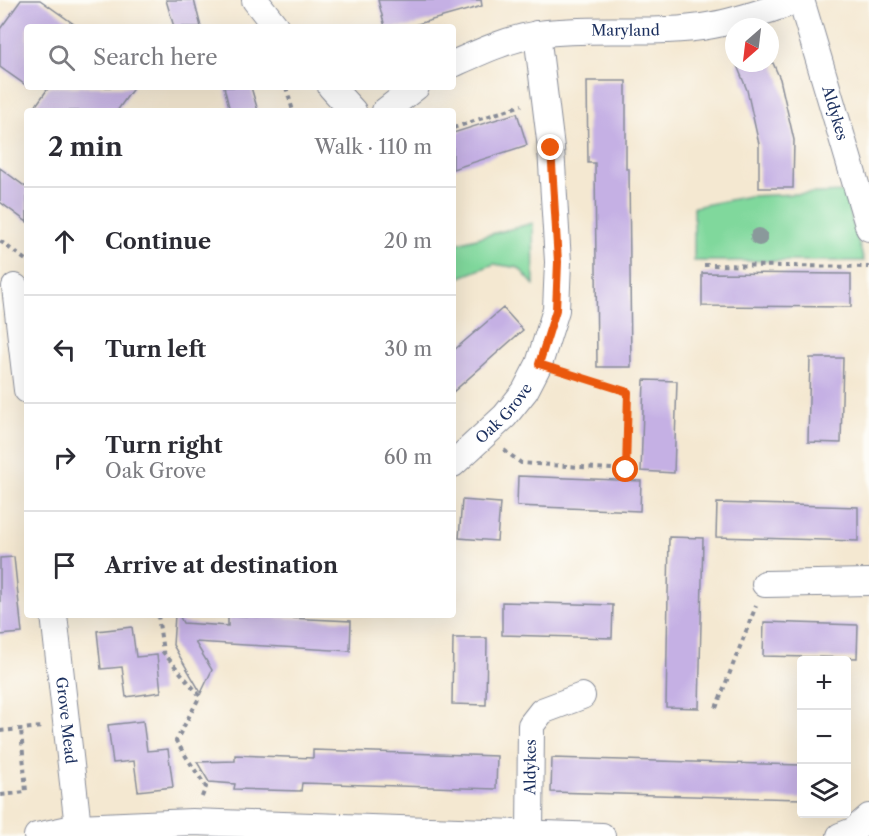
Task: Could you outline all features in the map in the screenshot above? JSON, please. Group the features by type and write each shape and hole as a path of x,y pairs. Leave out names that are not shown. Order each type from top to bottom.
{"street":[{"path":"255,0 274,24"},
{"name":"Maryland","path":"456,63 487,49 537,34 584,30 656,30 713,25 801,0"},
{"name":"Aldykes","path":"801,0 869,228"},
{"name":"Oak Grove","path":"456,461 505,416 525,391 539,364 556,310 558,262 551,148 537,34"},
{"path":"334,90 350,108"},
{"path":"389,108 412,90"},
{"path":"14,286 24,366"},
{"path":"765,584 869,582"},
{"name":"Grove Mead","path":"54,618 78,827"},
{"name":"Aldykes","path":"530,834 531,725 542,711 582,696"},
{"path":"840,836 852,831 869,817"},
{"path":"37,836 78,827 192,822 280,831 602,836"}],"path":[{"path":"287,90 292,108"},
{"path":"456,127 545,98"},
{"path":"0,241 24,259"},
{"path":"704,265 869,267"},
{"path":"484,436 521,463 626,470 628,392 539,364"},
{"path":"716,708 765,584"},
{"path":"158,618 163,652 200,696 177,741 206,787 192,822"},
{"path":"0,731 67,725"},
{"path":"1,795 26,792 21,729"}],"green space":[{"path":"844,192 864,261 694,261 694,207 749,196"},
{"path":"533,223 534,285 519,268 494,264 456,279 456,245"}],"building":[{"path":"21,0 40,0 74,24 24,24 24,84 0,67 0,29"},
{"path":"166,0 194,0 200,24 173,24"},
{"path":"378,0 481,0 482,6 418,24 384,24"},
{"path":"740,72 777,72 794,140 793,188 759,188 759,144 747,90"},
{"path":"587,81 626,81 631,367 597,367 595,163 588,163"},
{"path":"47,90 132,90 119,108 34,108"},
{"path":"225,90 252,90 257,108 229,108"},
{"path":"517,113 527,145 456,168 456,132"},
{"path":"0,168 24,186 24,220 0,202"},
{"path":"702,273 851,274 851,307 702,306"},
{"path":"503,308 523,330 456,389 456,348"},
{"path":"810,358 843,358 841,443 808,442"},
{"path":"644,380 677,381 674,473 641,471"},
{"path":"518,476 641,481 640,511 517,506"},
{"path":"462,500 500,503 497,541 459,538"},
{"path":"717,503 858,507 858,541 716,537"},
{"path":"669,537 703,538 699,708 666,707"},
{"path":"14,557 22,633 0,635 0,558"},
{"path":"502,602 613,605 612,638 502,635"},
{"path":"175,618 180,618 183,623 228,626 228,618 351,621 350,651 195,642 212,670 201,693 173,645"},
{"path":"764,622 858,625 857,658 851,656 763,656"},
{"path":"132,627 136,657 157,655 161,692 126,697 122,667 101,669 97,631"},
{"path":"453,638 487,638 486,705 452,704"},
{"path":"143,721 147,751 168,749 173,787 138,791 134,761 113,763 108,725"},
{"path":"313,750 497,756 496,789 302,783 301,791 234,789 235,784 209,782 197,762 235,761 235,755 313,758"},
{"path":"552,758 797,765 797,799 551,792"}],"route":[{"path":"551,148 558,262 556,310 539,364 628,392 626,470"}]}
